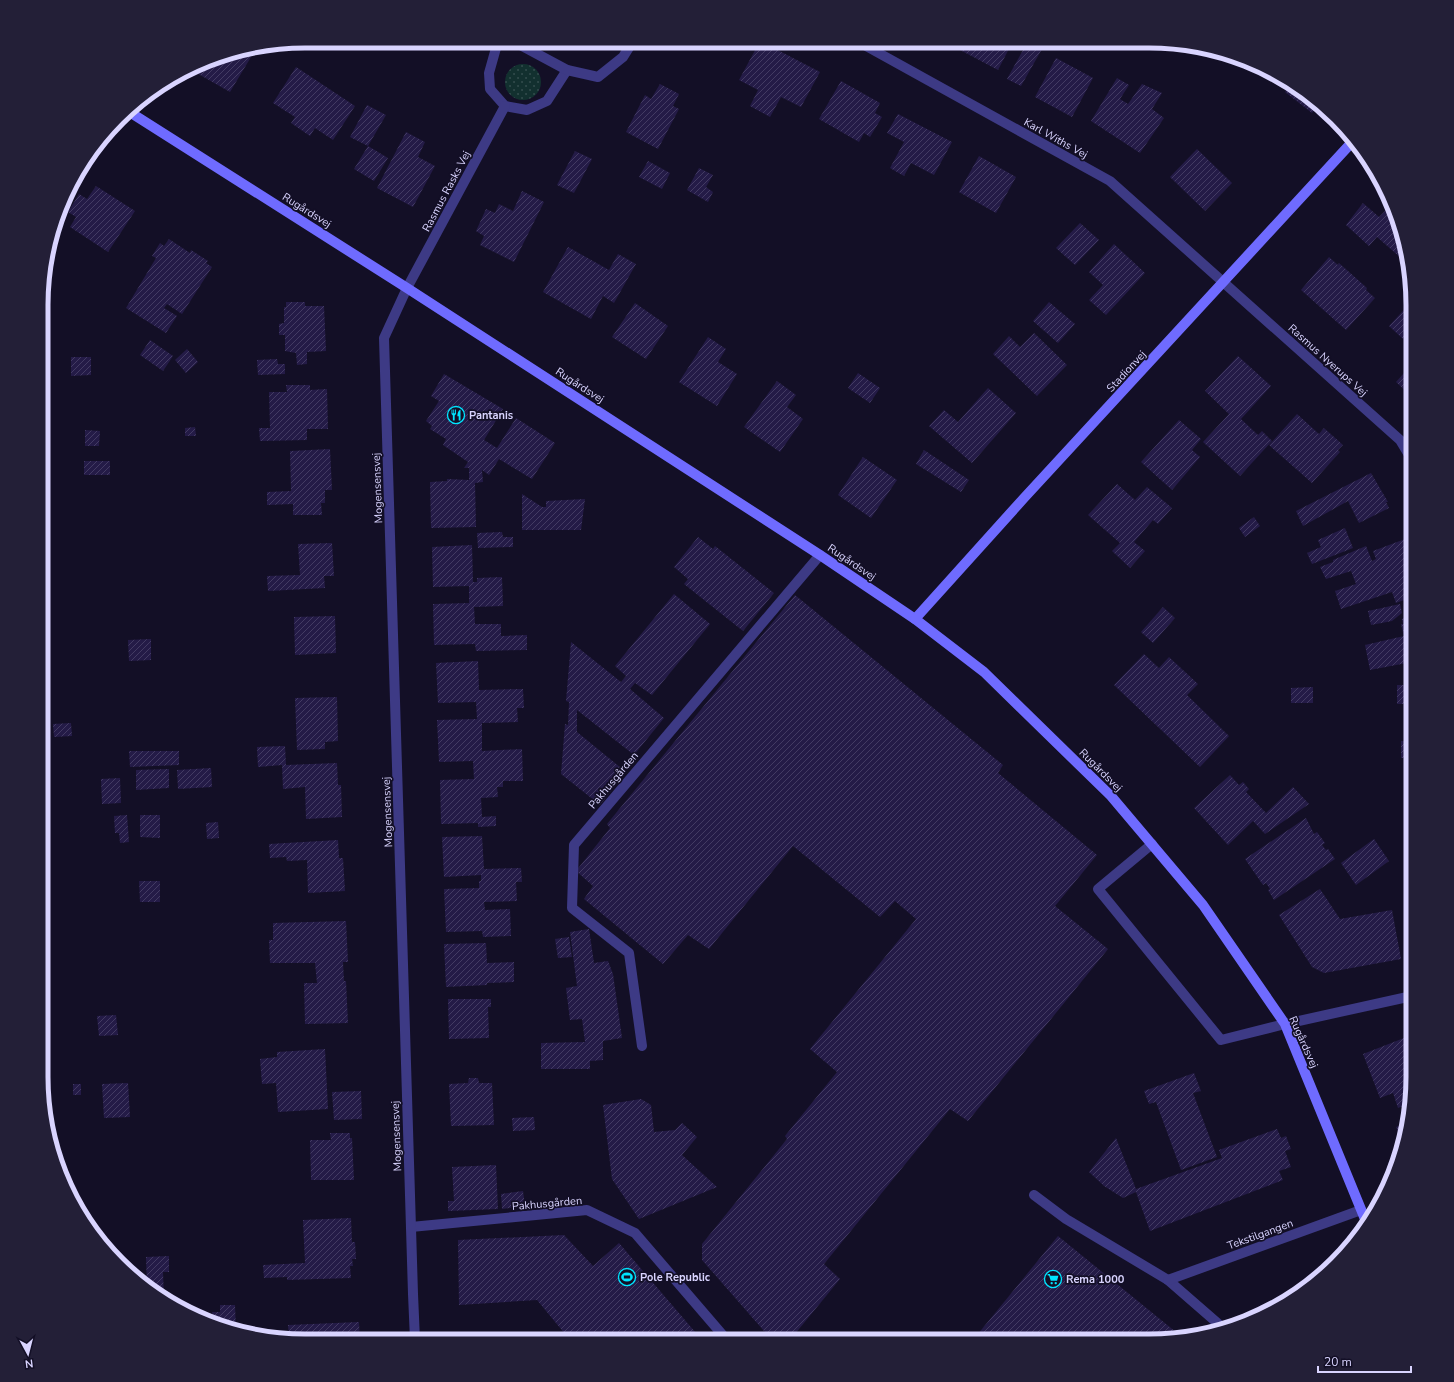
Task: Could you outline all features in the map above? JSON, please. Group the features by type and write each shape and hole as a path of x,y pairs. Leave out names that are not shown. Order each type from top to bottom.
{"street":[{"path":"496,48 489,73 490,89 505,106 527,110 547,101 568,70"},
{"path":"526,48 568,70 598,77 623,57 629,48"},
{"name":"Karl Withs Vej","path":"870,48 1110,181 1223,283"},
{"name":"Rasmus Rasks Vej","path":"407,288 505,106"},
{"name":"Rugårdsvej","path":"133,114 407,288 820,555 915,619 984,672 1111,796 1203,905 1285,1024 1364,1218"},
{"name":"Stadionvej","path":"915,619 1024,498 1350,145"},
{"name":"Rasmus Nyerups Vej","path":"1223,283 1400,440 1406,450"},
{"name":"Mogensensvej","path":"407,288 384,338 411,1227 416,1334"},
{"name":"Pakhusgården","path":"642,1046 629,953 572,908 574,845 820,555"},
{"path":"1152,844 1098,889 1221,1040 1285,1024 1406,997"},
{"path":"1034,1195 1066,1219 1168,1280 1218,1324"},
{"name":"Pakhusgården","path":"411,1227 587,1210 636,1233 722,1334"},
{"name":"Tekstilgangen","path":"1168,1280 1361,1210"}],"green space":[{"path":"527,64 536,69 540,75 540,89 536,95 527,100 519,100 510,95 506,89 505,78 510,69 516,65"}],"building":[{"path":"756,48 774,48 820,72 801,107 781,97 770,117 750,106 758,90 739,80"},
{"path":"956,48 1009,48 998,70"},
{"path":"1024,48 1043,48 1021,86 1007,79"},
{"path":"248,55 251,57 230,92 196,73 223,62"},
{"path":"1056,58 1093,78 1072,117 1035,97"},
{"path":"296,67 355,106 333,140 315,128 310,136 291,123 295,117 273,103"},
{"path":"1117,78 1129,85 1120,99 1128,104 1142,84 1162,93 1152,109 1164,118 1140,153 1091,121"},
{"path":"841,81 880,103 875,113 882,117 870,137 864,133 859,142 819,119"},
{"path":"660,84 679,94 673,106 679,109 658,149 626,132 645,95 651,99"},
{"path":"1288,89 1315,109 1312,113 1285,92"},
{"path":"367,105 386,115 368,146 350,137"},
{"path":"898,114 952,142 934,175 911,163 904,176 890,168 904,142 887,133"},
{"path":"406,132 425,142 418,157 435,166 413,207 377,188"},
{"path":"368,146 388,158 374,181 354,169"},
{"path":"1197,149 1232,183 1205,211 1170,177"},
{"path":"575,151 592,159 574,193 557,185"},
{"path":"979,156 1016,177 996,213 959,192"},
{"path":"648,161 670,173 662,189 639,177"},
{"path":"699,168 713,175 706,187 713,192 708,202 687,190"},
{"path":"96,186 135,211 108,252 70,227 76,217 68,212 79,194 87,199"},
{"path":"522,191 544,202 514,262 480,245 484,236 476,231 486,209 495,213 499,204 513,211"},
{"path":"1363,203 1379,217 1387,209 1402,259 1377,237 1369,246 1346,225"},
{"path":"1080,223 1099,240 1075,265 1056,248"},
{"path":"169,239 190,253 191,250 208,261 206,263 212,267 182,314 167,304 164,308 177,316 166,333 126,308 156,258 152,256 160,243 164,246"},
{"path":"1114,244 1145,273 1106,315 1089,300 1103,285 1089,272"},
{"path":"568,247 609,270 618,254 636,264 614,303 603,296 591,319 543,292"},
{"path":"1329,257 1338,265 1339,263 1367,288 1366,290 1375,298 1346,330 1301,290"},
{"path":"286,302 305,302 305,306 324,306 326,351 307,352 307,364 297,365 296,353 285,351 285,335 279,335 279,324 284,323 284,307 286,307"},
{"path":"1049,302 1075,324 1058,343 1033,321"},
{"path":"635,303 668,326 646,359 612,337"},
{"path":"1406,308 1406,335 1403,339 1389,326"},
{"path":"1034,333 1067,365 1037,396 993,354 1009,336 1020,347"},
{"path":"708,337 726,349 718,362 737,374 717,406 679,382"},
{"path":"150,340 173,356 163,371 140,355"},
{"path":"187,349 198,362 186,373 175,360"},
{"path":"1238,356 1271,386 1241,419 1258,435 1262,431 1272,441 1240,476 1203,442 1229,414 1205,391"},
{"path":"71,357 91,357 91,375 71,376"},
{"path":"277,359 278,364 285,364 285,374 258,375 257,360"},
{"path":"1406,371 1406,391 1396,382"},
{"path":"858,373 880,388 870,403 848,388"},
{"path":"444,374 503,409 484,440 497,448 516,418 555,443 532,479 499,459 489,475 482,470 483,482 475,483 476,527 431,528 430,482 447,481 447,479 469,480 469,468 464,468 468,462 443,445 446,439 430,429 432,426 426,421 439,401 431,396"},
{"path":"777,381 796,395 787,407 803,419 780,452 744,427"},
{"path":"286,385 310,385 310,390 327,389 328,429 307,429 307,440 260,441 259,428 270,428 269,392 287,392"},
{"path":"988,388 1016,413 972,463 929,426 944,410 958,422"},
{"path":"1297,414 1319,434 1324,428 1343,445 1338,450 1340,452 1312,483 1269,445"},
{"path":"1179,420 1201,439 1192,450 1200,457 1172,490 1141,462"},
{"path":"195,427 196,436 185,436 185,428"},
{"path":"85,430 100,431 99,446 85,446"},
{"path":"330,449 332,490 325,490 325,503 321,503 322,515 293,515 293,504 267,505 267,492 291,491 290,451"},
{"path":"924,450 969,480 961,492 916,464"},
{"path":"863,457 897,480 871,518 838,495"},
{"path":"84,461 110,461 110,475 84,475"},
{"path":"1371,473 1388,502 1386,502 1389,508 1359,523 1348,501 1303,526 1296,511"},
{"path":"1117,484 1135,500 1147,487 1172,508 1158,524 1153,520 1134,542 1145,551 1130,568 1112,551 1120,543 1088,515"},
{"path":"522,494 542,507 546,507 546,501 585,499 581,530 522,530"},
{"path":"1254,517 1260,526 1245,537 1239,528"},
{"path":"1345,528 1353,548 1312,564 1307,553 1321,547 1318,540"},
{"path":"502,532 503,537 513,537 513,547 478,548 477,533"},
{"path":"698,537 713,549 715,546 774,593 743,631 684,584 688,579 674,567"},
{"path":"1405,539 1406,599 1396,603 1392,592 1341,609 1335,591 1356,584 1351,571 1326,579 1320,567 1366,546 1372,561 1376,559 1373,551"},
{"path":"332,543 334,576 324,576 325,588 268,591 267,576 300,575 298,544"},
{"path":"472,545 473,582 477,582 477,578 502,577 503,606 474,607 475,624 501,624 501,636 527,635 527,650 476,651 475,644 434,645 433,604 469,603 469,586 433,587 432,547"},
{"path":"674,594 710,624 652,695 635,683 630,689 664,718 634,755 577,710 577,732 626,772 600,805 561,774 565,724 568,725 569,702 566,701 571,642 621,682 626,676 615,666"},
{"path":"795,595 1003,765 998,773 1097,855 1055,906 1108,949 968,1121 950,1109 824,1264 840,1279 795,1334 768,1334 764,1331 702,1260 702,1244 787,1139 785,1136 837,1072 810,1049 916,919 895,901 880,917 793,846 709,949 688,935 663,964 584,899 593,886 576,871 610,828 607,824"},
{"path":"1400,604 1402,613 1392,621 1371,625 1368,611"},
{"path":"1163,607 1175,618 1153,643 1141,632"},
{"path":"335,616 336,653 295,655 294,617"},
{"path":"1406,618 1406,663 1370,670 1365,645 1404,636 1401,624 1403,624 1402,619"},
{"path":"151,639 151,660 129,661 128,640"},
{"path":"1144,654 1159,668 1169,657 1198,684 1187,695 1229,736 1200,767 1114,685"},
{"path":"478,661 479,690 523,689 524,708 517,708 518,722 482,723 482,751 522,749 523,781 503,781 503,787 497,787 498,797 481,798 482,817 496,816 496,826 478,827 478,823 441,824 440,780 474,779 473,761 439,762 437,720 477,719 476,702 438,703 436,663"},
{"path":"1397,685 1406,685 1406,704 1397,704"},
{"path":"1313,687 1313,703 1291,703 1291,688"},
{"path":"337,697 338,741 325,742 325,749 297,750 295,698"},
{"path":"71,723 72,736 54,737 53,724"},
{"path":"1401,741 1406,741 1406,758 1401,758"},
{"path":"285,746 286,765 337,763 338,785 341,785 342,817 306,819 305,787 283,789 282,765 258,767 257,747"},
{"path":"129,751 179,751 179,765 130,767"},
{"path":"211,768 212,787 178,789 177,770"},
{"path":"169,769 169,788 136,790 136,770"},
{"path":"1230,775 1239,785 1243,782 1249,789 1246,792 1266,813 1293,787 1309,804 1265,834 1253,821 1228,845 1194,808"},
{"path":"120,778 121,803 102,804 101,779"},
{"path":"127,815 129,842 120,843 119,833 115,833 114,816"},
{"path":"140,815 160,815 160,838 140,837"},
{"path":"1306,818 1314,834 1317,832 1325,843 1322,845 1326,850 1328,849 1335,859 1274,900 1266,883 1263,885 1245,859"},
{"path":"218,822 219,838 207,839 206,823"},
{"path":"482,836 484,869 521,868 522,882 516,882 517,901 484,902 485,910 510,909 511,936 483,937 482,931 446,932 444,889 479,888 481,875 444,877 442,837"},
{"path":"1374,839 1389,861 1356,885 1341,863"},
{"path":"338,840 339,858 343,858 345,891 308,893 307,860 287,861 286,857 270,858 269,844"},
{"path":"139,881 160,881 160,902 140,902"},
{"path":"1320,889 1340,919 1392,910 1401,959 1324,973 1312,967 1279,915"},
{"path":"346,921 348,962 343,962 344,981 346,981 348,1023 305,1024 304,983 317,983 315,963 270,963 269,940 273,940 273,923"},
{"path":"589,929 594,963 608,961 613,974 622,1038 603,1041 603,1060 590,1061 590,1069 541,1069 541,1043 585,1042 582,1019 570,1020 566,988 577,986 570,932"},
{"path":"569,937 572,957 558,958 555,939"},
{"path":"486,943 487,963 514,962 514,982 446,987 444,944"},
{"path":"448,999 491,999 491,1007 488,1007 489,1038 449,1039"},
{"path":"116,1015 118,1035 99,1036 97,1016"},
{"path":"1404,1038 1406,1044 1404,1106 1398,1108 1393,1093 1380,1098 1363,1054"},
{"path":"325,1049 328,1109 278,1112 276,1083 262,1084 260,1059 277,1057 277,1052"},
{"path":"1194,1073 1201,1091 1193,1093 1217,1157 1181,1170 1156,1102 1149,1104 1144,1091"},
{"path":"469,1078 478,1078 479,1083 492,1083 494,1125 451,1126 449,1084 468,1083"},
{"path":"128,1083 130,1117 104,1118 102,1084"},
{"path":"73,1084 81,1084 81,1095 73,1095"},
{"path":"361,1091 362,1119 334,1120 332,1092"},
{"path":"641,1099 651,1105 654,1132 675,1130 682,1123 697,1137 682,1155 717,1187 639,1219 612,1179 603,1105"},
{"path":"534,1117 535,1130 513,1131 512,1118"},
{"path":"1401,1125 1399,1134 1396,1127"},
{"path":"1277,1129 1281,1138 1286,1136 1291,1149 1285,1151 1291,1167 1279,1171 1283,1180 1150,1231 1136,1192 1123,1198 1104,1186 1089,1172 1116,1138 1136,1189 1222,1158 1219,1150"},
{"path":"330,1133 350,1133 350,1138 352,1138 354,1180 311,1180 310,1140 331,1140"},
{"path":"496,1165 498,1209 448,1211 448,1201 454,1201 452,1167"},
{"path":"523,1191 525,1206 502,1209 501,1194"},
{"path":"351,1218 352,1242 355,1242 356,1259 352,1259 353,1266 350,1266 351,1278 287,1280 287,1277 264,1278 263,1265 305,1263 303,1220"},
{"path":"564,1235 593,1266 619,1243 697,1334 565,1334 537,1300 459,1305 458,1240"},
{"path":"1058,1236 1176,1332 1149,1334 978,1334"},
{"path":"169,1256 169,1272 163,1272 164,1292 147,1279 146,1257"},
{"path":"220,1305 235,1305 236,1324 212,1316 212,1312 220,1312"},
{"path":"359,1322 360,1334 289,1333 288,1325"},
{"path":"262,1330 273,1330 273,1332"}],"place":[{"name":"Pantanis","path":"456,415"},
{"name":"Pole Republic","path":"627,1277"},
{"name":"Rema 1000","path":"1053,1279"}]}
